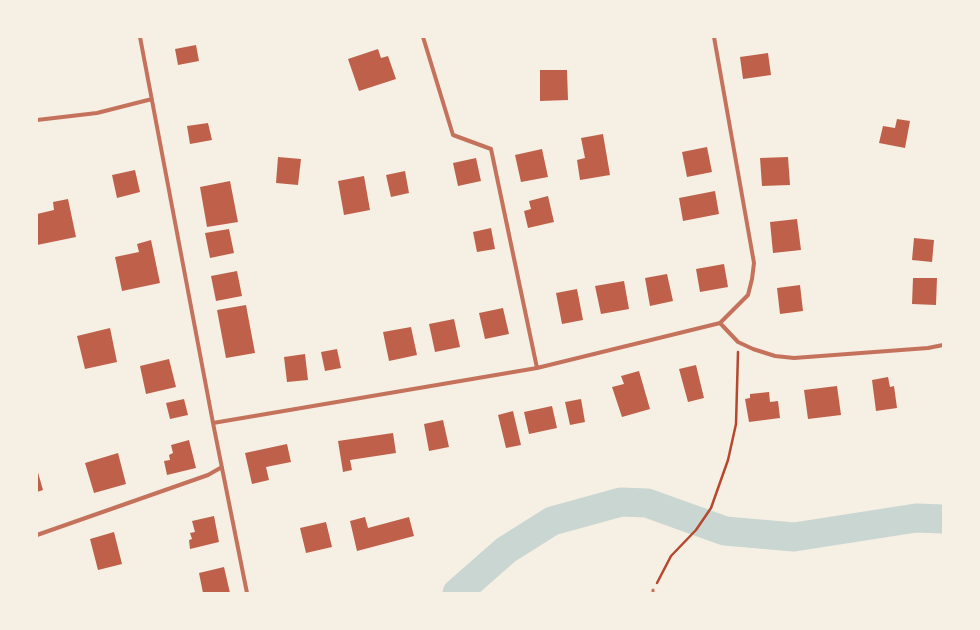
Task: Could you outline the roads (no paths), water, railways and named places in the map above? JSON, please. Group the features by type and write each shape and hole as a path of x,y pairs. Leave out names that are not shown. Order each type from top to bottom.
{"street":[{"path":"140,37 213,423 247,593"},
{"path":"423,37 453,135 491,149 537,368"},
{"path":"213,423 537,368 720,323 748,295 754,263 714,37"},
{"path":"37,120 97,113 152,99"},
{"path":"720,323 738,342 753,350 775,356 794,358 928,348 943,345"},
{"path":"37,535 208,475 222,467"}],"waterway":[{"path":"457,593 506,550 552,521 621,502 647,503 725,531 794,537 916,518 943,519"}]}
